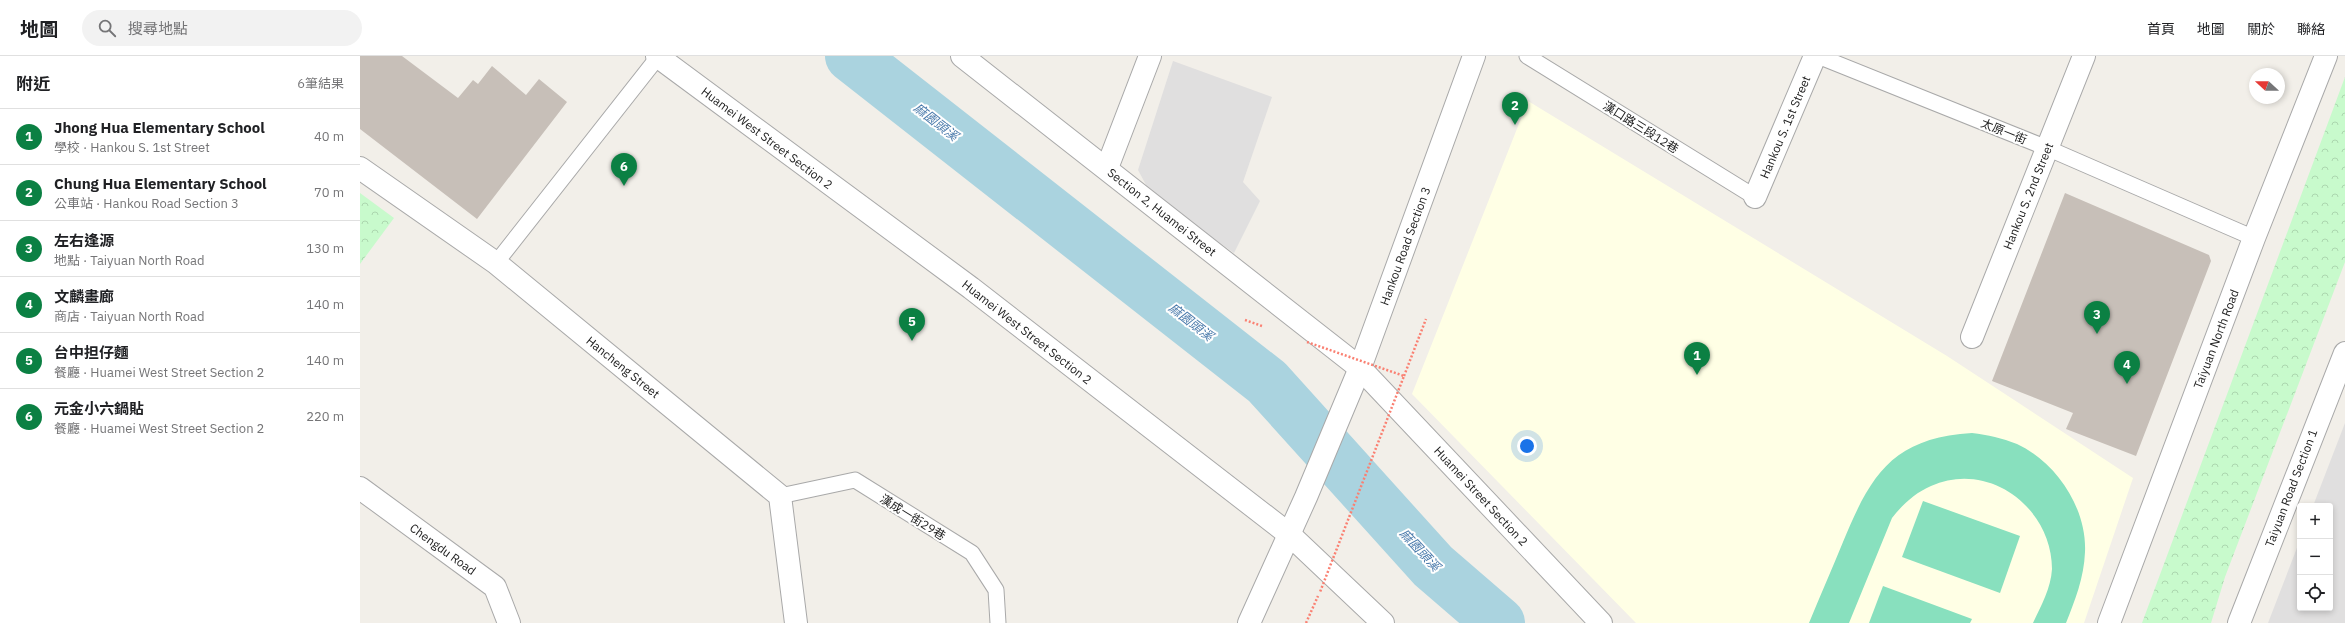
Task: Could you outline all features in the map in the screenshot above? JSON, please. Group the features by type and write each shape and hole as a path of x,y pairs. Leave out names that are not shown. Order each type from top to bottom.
{"street":[{"name":"Huamei West Street Section 2","path":"657,56 971,288 1290,535 1384,623"},
{"name":"Section 2, Huamei Street","path":"962,56 1107,168 1360,368"},
{"path":"1107,168 1150,56"},
{"name":"Hankou Road Section 3","path":"1249,623 1290,535 1333,436 1360,368 1474,56"},
{"name":"Hankou S. 1st Street","path":"1755,197 1815,56"},
{"name":"Hankou S. 2nd Street","path":"1972,336 2084,56"},
{"name":"Taiyuan North Road","path":"2109,623 2254,238 2326,56"},
{"name":"Hancheng Street","path":"360,168 496,263 780,496"},
{"name":"Taiyuan Road Section 1","path":"2239,623 2345,353"},
{"name":"Huamei Street Section 2","path":"1360,368 1601,623"},
{"name":"Chengdu Road","path":"360,488 495,587 509,623"},
{"path":"780,496 796,623"}],"lane":[{"path":"496,263 657,56"},
{"name":"漢口路三段12巷","path":"1527,56 1755,197"},
{"name":"太原一街","path":"1818,56 2047,148 2254,238"},
{"name":"漢成一街29巷","path":"780,496 855,480 972,553 996,590 998,623"}],"path":[{"path":"1306,623 1320,592 1426,318"},
{"path":"1307,342 1404,376"}],"shaded area":[{"path":"1173,61 1272,97 1243,182 1260,201 1234,253 1151,194 1138,170"},
{"path":"1528,101 1947,356 2133,478 2084,623 1636,623 1412,394"},
{"path":"2345,423 2345,623 2268,623 2297,548 2297,611 2333,611 2333,503 2314,503"}],"green space":[{"path":"2345,77 2345,262 2225,577 2211,623 2142,623"},
{"path":"360,193 394,218 360,264"},
{"path":"1972,433 2006,440 2031,452 2056,474 2075,503 2081,519 2085,552 2081,580 2066,623 2033,623 2048,590 2052,569 2049,547 2041,527 2029,509 2013,495 1995,485 1974,479 1953,480 1931,486 1910,499 1892,518 1849,623 1809,623 1853,518 1875,479 1888,464 1904,452 1922,443 1945,436"},
{"path":"1923,501 2020,536 2000,593 1902,557"},
{"path":"1883,586 1972,619 1970,623 1869,623"}],"building":[{"path":"360,56 402,56 458,98 473,80 478,84 492,66 526,95 539,79 567,102 477,219 360,129"},
{"path":"2065,193 2209,255 2211,261 2136,456 2066,429 2073,413 1992,381"}],"waterway":[{"name":"麻園頭溪","path":"851,56 1267,382 1433,566 1499,623"}],"place":[{"name":"Chung Hua Elementary School","path":"1515,125"},
{"name":"元金小六鍋貼","path":"624,186"},
{"name":"左右逢源","path":"2097,334"},
{"name":"台中担仔麵","path":"912,341"},
{"name":"Jhong Hua Elementary School","path":"1697,375"},
{"name":"文麟畫廊","path":"2127,384"}]}
